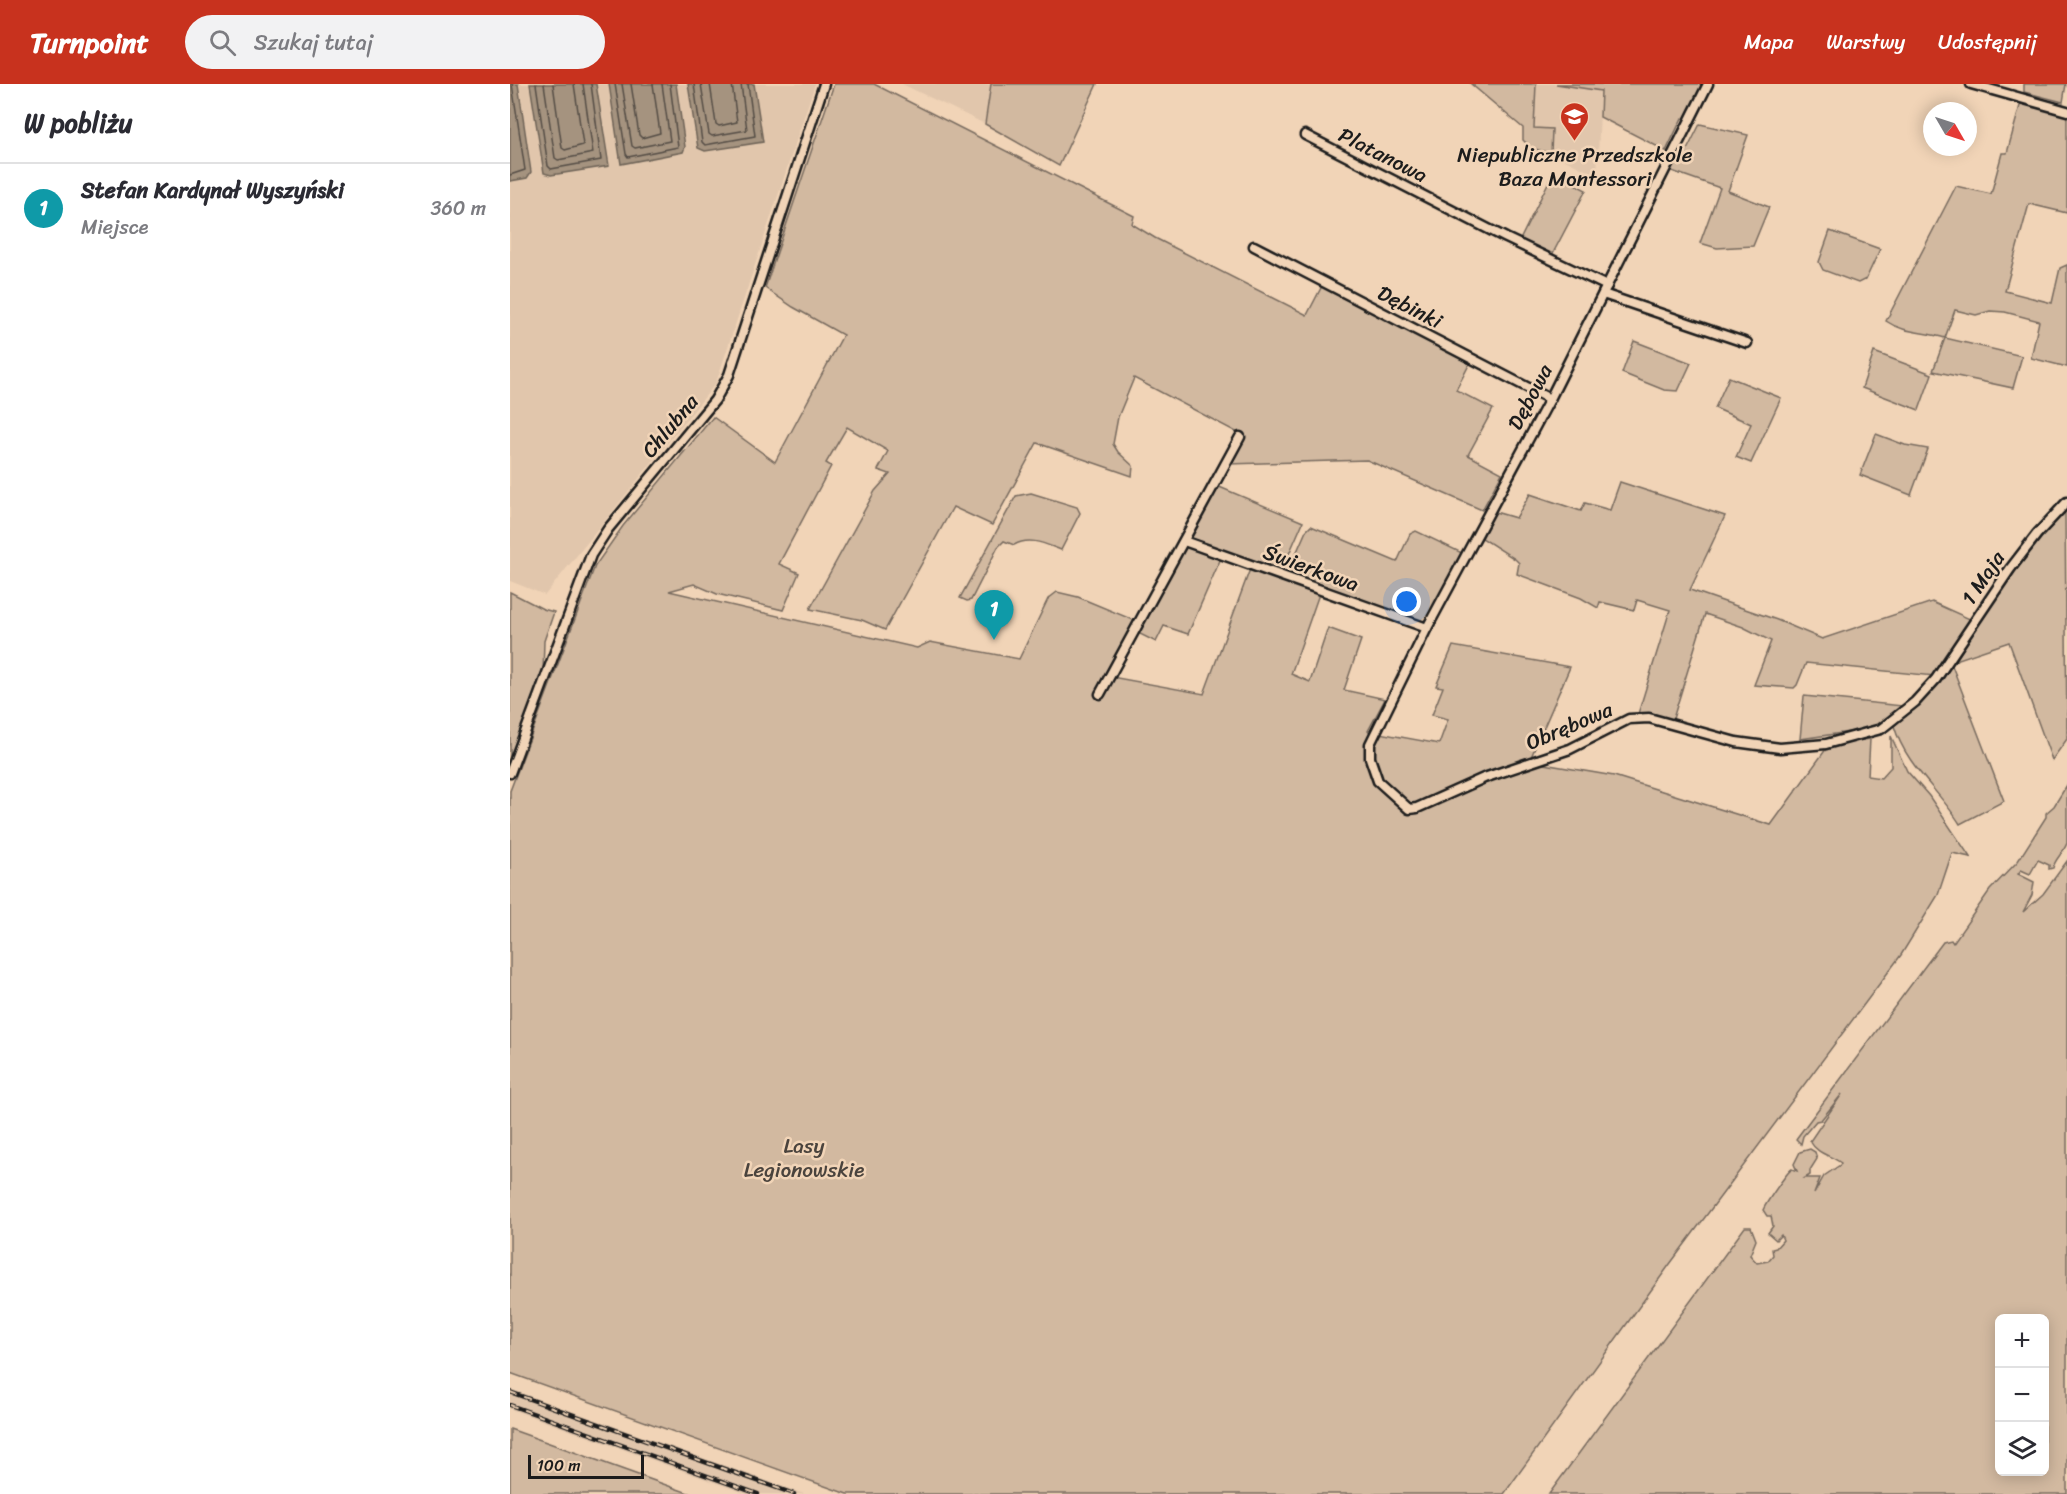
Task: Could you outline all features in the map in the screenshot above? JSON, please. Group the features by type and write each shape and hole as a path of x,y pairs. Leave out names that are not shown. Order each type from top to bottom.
{"street":[{"name":"Chlubna","path":"511,768 591,555 608,529 715,400 729,375 824,84"},
{"name":"Dębowa","path":"1380,724 1427,628 1550,399 1708,84"},
{"path":"1971,84 2067,111"},
{"name":"Platanowa","path":"1305,135 1605,290 1747,343"},
{"name":"Dębinki","path":"1254,246 1550,399"},
{"path":"1100,694 1240,437"},
{"name":"1 Maja","path":"1936,679 2010,569 2037,534 2067,502"},
{"name":"Świerkowa","path":"1184,541 1427,628"},
{"name":"Obrębowa","path":"1380,724 1370,744 1371,766 1378,781 1409,809 1484,778 1570,749 1612,725 1638,718 1763,747 1826,744 1867,735 1895,720 1936,679"}],"shaded area":[{"path":"510,84 815,84 716,383 545,595 510,581"},
{"path":"902,84 991,84 985,124"},
{"name":"Niepubliczne Przedszkole Baza Montessori","path":"1536,84 1556,84 1601,91 1597,176 1551,153 1552,129 1534,128"},
{"path":"510,1389 804,1494 747,1494 510,1409"}],"green space":[{"name":"Lasy Legionowskie","path":"834,84 874,84 1134,216 1132,224 1155,238 1307,315 1322,286 1471,361 1456,390 1493,409 1468,455 1502,473 1482,510 1367,460 1229,464 1244,436 1134,378 1118,417 1113,444 1133,466 1132,476 1037,443 992,525 953,507 885,630 862,620 810,609 875,491 890,474 878,470 888,451 847,427 826,463 831,466 779,564 799,573 783,610 717,594 694,584 669,591 917,648 930,642 1019,659 1048,599 1057,592 1078,597 1136,621 1106,676 1204,694 1250,569 1319,594 1291,674 1310,682 1328,628 1361,640 1344,690 1385,699 1368,731 1439,744 1448,719 1432,715 1443,687 1436,686 1453,646 1570,667 1531,757 1526,761 1614,776 1771,825 1829,745 1870,739 1868,776 1881,778 1891,767 1891,736 1907,771 1929,796 1970,857 1952,853 1938,895 1901,955 1670,1264 1504,1494 847,1494 510,1373 510,791 595,566 623,526 713,417 775,462 843,335 793,307 765,288"},
{"path":"991,84 1097,84 1059,166 985,124"},
{"path":"1471,84 1536,84 1534,128 1552,129 1551,153 1531,148 1523,140 1523,128"},
{"path":"1556,84 1704,84 1686,120 1682,118 1666,151 1600,117 1601,91"},
{"path":"2024,84 2066,84 2063,102 2024,92"},
{"path":"2021,102 2067,115 2067,213 2029,204 2005,291 2052,303 2060,268 2067,265 2067,367 2031,358 2039,321 2005,312 1990,311 1976,315 1955,310 1945,338 1907,330 1886,321 1956,186 1991,194 2002,153 2007,153"},
{"path":"1700,124 1748,135 1728,191 1769,207 1753,246 1717,248 1700,243 1720,188 1669,170 1675,159 1681,162"},
{"path":"1553,173 1586,190 1552,255 1520,240"},
{"path":"1830,231 1880,249 1866,279 1858,283 1823,270 1819,262"},
{"path":"1945,338 2022,356 2013,388 1933,371"},
{"path":"1634,341 1691,363 1678,391 1664,390 1622,373"},
{"path":"1874,352 1932,374 1919,410 1862,388"},
{"path":"1729,377 1781,398 1751,463 1736,457 1751,424 1715,408"},
{"path":"1876,434 1905,445 1928,449 1911,495 1860,475"},
{"path":"1620,482 1725,516 1690,590 1777,620 1822,639 1932,602 1972,620 1935,676 1806,663 1794,688 1754,685 1771,641 1743,627 1705,614 1672,722 1638,714 1670,610 1637,600 1634,610 1600,602 1598,608 1581,598 1517,574 1519,563 1482,538 1495,512 1516,518 1530,494 1581,511 1585,503 1610,510"},
{"path":"1217,486 1303,522 1281,572 1191,541 1189,537"},
{"path":"1031,493 1077,507 1080,513 1061,550 1032,541 1014,545 1004,541 998,547 971,600 960,598 1016,496"},
{"path":"2065,510 2067,739 2052,760 2009,642 1956,660 2007,582"},
{"path":"1311,526 1397,562 1410,534 1416,531 1462,553 1428,620 1421,623 1290,575 1288,572 1306,531"},
{"path":"1187,545 1221,558 1188,634 1164,626 1156,642 1136,632"},
{"path":"510,592 543,609 554,612 544,641 543,673 510,761"},
{"path":"1951,663 2004,801 1960,824 1906,753 1894,726 1939,682"},
{"path":"1804,696 1903,706 1881,725 1870,729 1800,739"},
{"path":"2067,785 2066,846 2053,868 2049,869 2049,865 2038,860 2030,874 2021,870 2018,874 2034,882 2032,895 2023,912 2043,894 2067,861 2067,1494 1549,1494 1745,1227 1751,1227 1756,1240 1750,1255 1757,1263 1768,1261 1773,1255 1772,1249 1783,1240 1781,1235 1776,1240 1768,1233 1773,1226 1771,1216 1767,1216 1763,1210 1789,1171 1792,1169 1797,1171 1794,1164 1800,1152 1810,1149 1815,1152 1817,1159 1810,1170 1810,1175 1805,1178 1820,1178 1814,1194 1824,1176 1840,1165 1841,1163 1820,1152 1810,1141 1842,1094 1821,1120 1816,1121 1803,1136 1801,1144 1796,1139 1943,942 1951,940 1953,943 1990,890 2018,861 2046,817 2046,813 2054,806"},
{"path":"510,1429 691,1494 510,1494"}],"water":[{"path":"510,84 518,84 531,172 527,178 510,181"},
{"path":"530,84 596,84 609,166 551,175 544,173"},
{"path":"609,84 676,84 685,147 683,152 621,164"},
{"path":"688,84 754,84 763,142 705,151 698,148"}],"railway":[{"path":"510,1392 794,1494"},
{"path":"510,1405 758,1494"}],"place":[{"name":"Niepubliczne Przedszkole Baza Montessori","path":"1575,142"},
{"name":"Stefan Kardynał Wyszyński","path":"994,640"}]}
